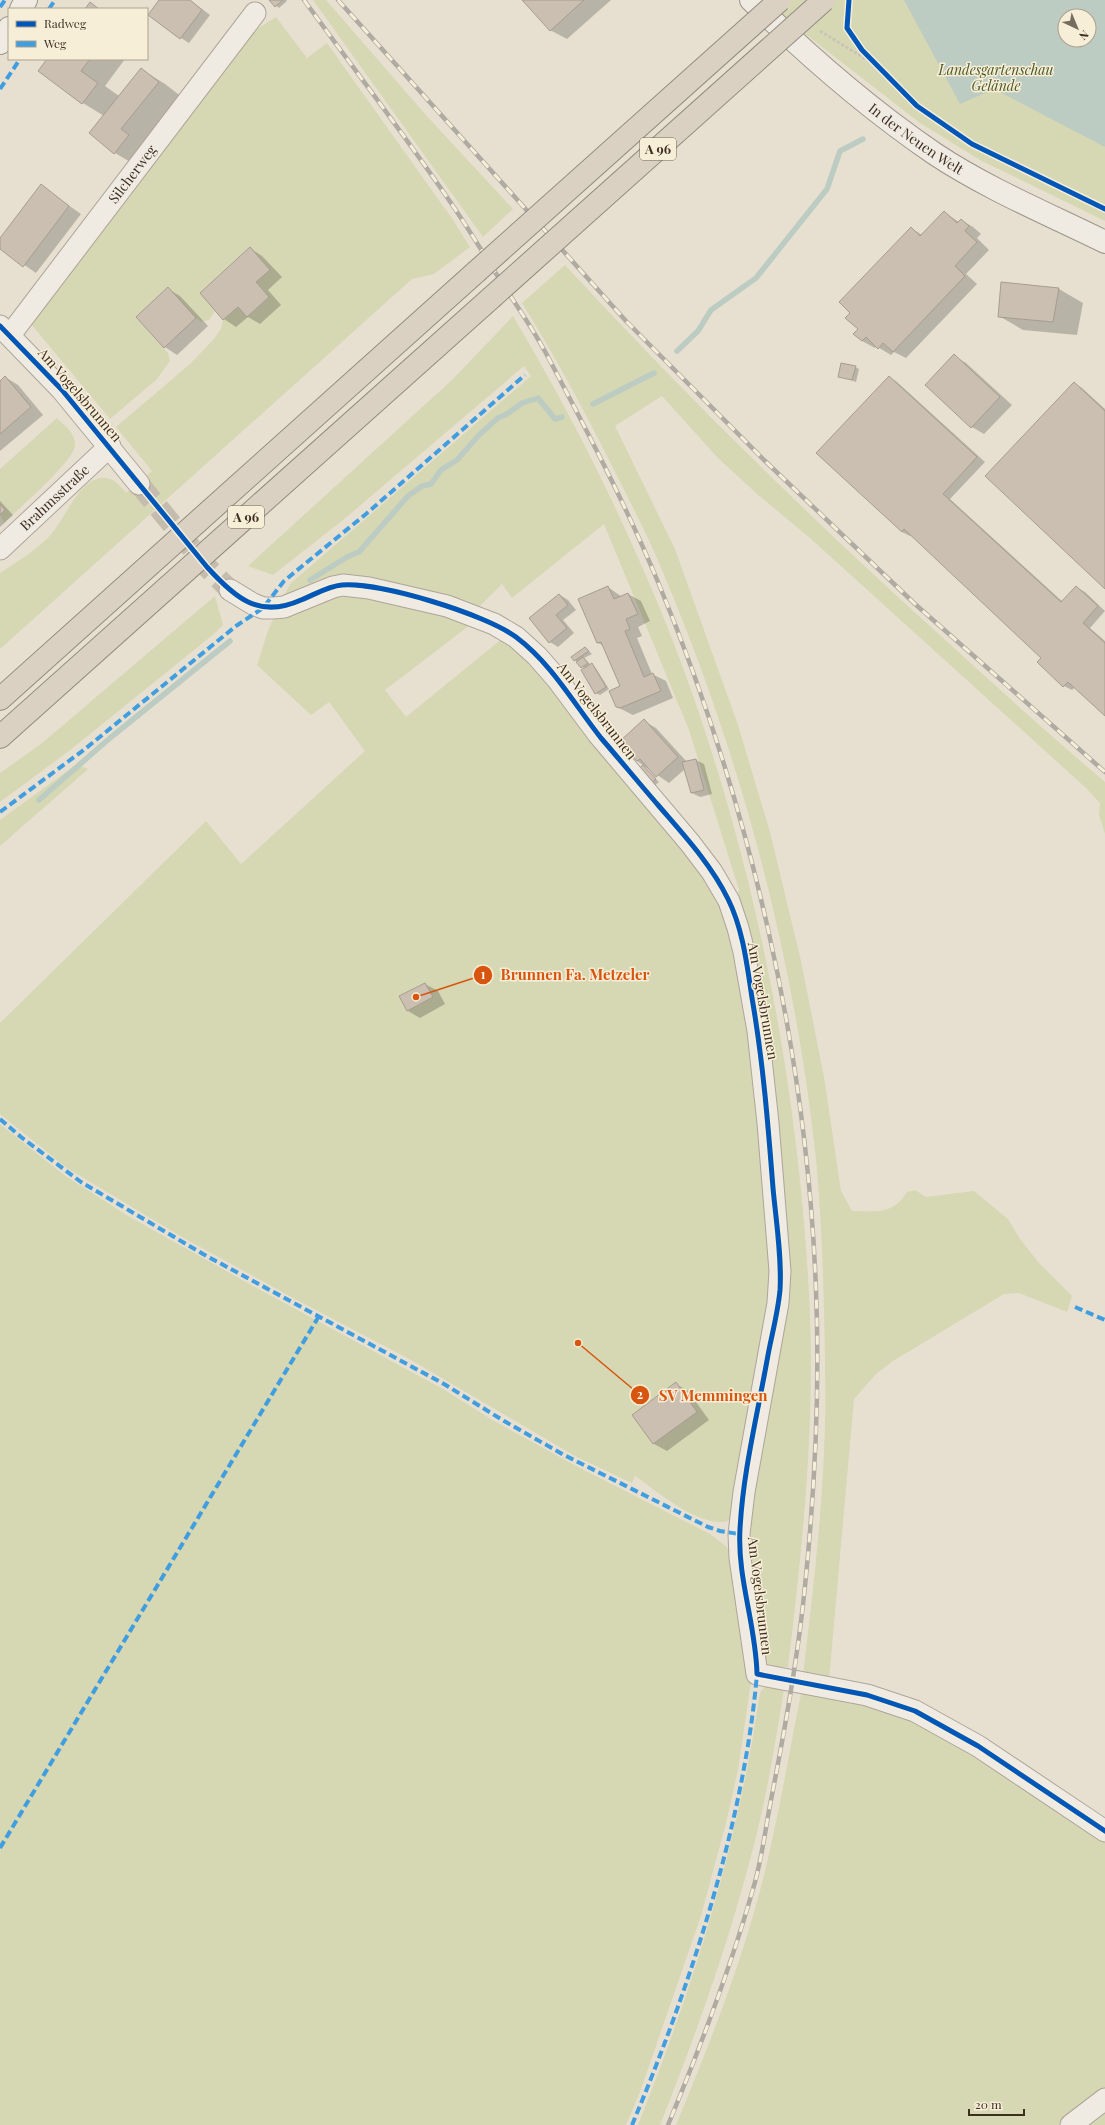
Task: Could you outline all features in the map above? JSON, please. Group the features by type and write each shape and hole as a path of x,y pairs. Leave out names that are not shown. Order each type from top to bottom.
{"highway":[{"name":"A 96","path":"0,699 780,0"},
{"name":"A 96","path":"0,737 824,0"}],"street":[{"name":"In der Neuen Welt","path":"751,0 787,35 857,95 936,154 1029,206 1105,242"},
{"name":"Silcherweg","path":"5,331 255,13"},
{"path":"0,43 8,30"},
{"name":"Am Vogelsbrunnen","path":"5,331 62,390 110,446 139,484"},
{"name":"Brahmsstraße","path":"0,549 110,446"},
{"name":"Am Vogelsbrunnen","path":"230,590 252,604 263,608 272,608 284,607 333,587 344,585 369,588 447,606 494,624 516,637 537,656 558,679 598,734 690,843 712,872 729,901 741,940 758,1031 768,1123 780,1271 778,1303 745,1485 740,1527 740,1558 757,1674 867,1695 915,1711 978,1746 1105,1831"},
{"path":"1071,2125 1105,2099"}],"path":[{"path":"849,0 847,28 862,50 917,106 972,144 1105,209"},
{"path":"816,28 880,69"}],"green space":[{"path":"313,0 326,0 425,114 513,209 483,237"},
{"name":"Landesgartenschau Gelände","path":"770,0 1105,0 1105,221 980,160 920,123 786,19"},
{"path":"276,17 307,58 327,43 453,220 470,247 434,274 412,279 0,649 0,573 41,544 53,532 77,496 92,481 101,478 113,480 126,493 152,471 116,427 190,364 213,340 221,329 223,320 238,307 247,317 269,297 256,282 270,269 250,247 200,293 215,311 209,320 201,322 168,288 136,317 168,353 170,361 156,380 110,419 31,324 252,32"},
{"path":"565,265 702,409 797,502 982,674 1105,782 1105,834 1099,815 1100,803 1086,788 810,538 756,493 717,457 662,396 615,426 675,549 738,725 770,832 801,961 824,1077 841,1191 852,1211 877,1211 896,1205 907,1192 915,1190 926,1197 974,1191 1008,1219 1020,1239 1039,1263 1072,1296 1067,1312 1019,1293 1004,1294 893,1361 876,1374 854,1399 829,1680 803,1675 820,1518 824,1455 825,1360 820,1209 816,1159 794,1006 760,855 715,707 688,634 654,551 591,424 522,303"},
{"path":"513,316 556,391 596,468 633,546 667,626 723,787 765,954 781,1039 793,1124 803,1209 811,1341 811,1387 807,1480 799,1574 788,1667 771,1667 764,1659 759,1636 747,1527 787,1308 736,904 739,890 689,730 604,524 512,598 502,584 476,610 422,593 285,594 290,584 531,376 524,366 343,520 273,575 248,566 453,379"},
{"path":"57,418 69,430 74,438 75,446 72,453 55,474 4,523 0,515 5,510 0,504 0,469"},
{"path":"346,593 474,622 385,690 406,717 503,638 524,655 713,885 742,971 773,1277 733,1518 723,1522 711,1521 697,1516 669,1500 635,1476 632,1483 575,1456 411,1360 182,1237 67,1168 0,1114 0,1023 206,821 241,864 365,751 329,702 311,715 257,665 274,618"},
{"path":"215,596 223,625 215,633 69,751 0,802 0,773 41,744"},
{"path":"77,764 88,769 0,846 0,820"},
{"path":"0,1124 64,1175 128,1216 443,1389 494,1421 578,1467 710,1534 727,1547 732,1555 752,1675 738,1770 726,1823 701,1916 640,2092 626,2125 0,2125"},
{"path":"765,1687 784,1689 766,1794 742,1890 710,1992 660,2125 638,2125 677,2021 711,1915 739,1807 759,1698 761,1691"},
{"path":"802,1689 916,1718 1105,1838 1105,2090 1058,2125 676,2125 724,2004 755,1910 774,1832"},
{"path":"1105,2110 1105,2125 1085,2125"}],"shaded area":[{"path":"904,0 1105,0 1105,147 994,89 960,104"}],"building":[{"path":"159,0 190,0 202,10 180,39 148,15"},
{"path":"269,0 283,0 275,7"},
{"path":"522,0 584,0 550,31"},
{"path":"90,2 98,8 86,8"},
{"path":"46,60 89,60 81,71 98,83 82,104 38,71"},
{"path":"141,68 159,82 121,129 129,135 114,154 89,133"},
{"path":"41,184 69,206 23,267 0,249 0,238"},
{"path":"944,211 957,223 961,219 969,226 965,231 977,242 955,266 965,276 893,352 883,343 878,349 866,337 862,341 853,334 858,329 845,318 850,313 839,302 911,227 920,236"},
{"path":"250,247 270,270 256,282 269,297 247,317 238,307 223,320 200,293"},
{"path":"1001,282 1059,288 1053,322 998,317"},
{"path":"168,287 196,318 164,348 136,317"},
{"path":"954,354 1000,397 971,428 925,385"},
{"path":"841,363 856,366 852,380 838,377"},
{"path":"5,376 31,407 0,434 0,381"},
{"path":"889,376 977,457 943,494 1061,602 1076,586 1098,606 1083,623 1105,643 1105,716 1068,682 1063,687 1037,662 1041,658 904,529 902,532 816,453"},
{"path":"1074,382 1105,411 1105,589 985,476"},
{"path":"0,504 5,510 0,515"},
{"path":"608,586 614,599 628,593 638,614 626,619 630,629 625,631 644,677 653,673 661,691 620,708 616,707 609,691 620,686 601,642 597,643 578,599"},
{"path":"559,594 568,605 556,615 567,628 549,643 529,618"},
{"path":"585,647 589,651 574,661 571,657"},
{"path":"583,657 588,663 581,668 576,662"},
{"path":"592,663 606,687 595,694 581,670"},
{"path":"644,719 678,757 656,777 640,759 637,761 619,742"},
{"path":"696,759 704,790 691,793 682,762"},
{"path":"643,765 656,779 649,785 636,771"},
{"path":"425,983 433,997 407,1011 399,996"},
{"path":"676,1382 697,1412 653,1444 632,1415"}],"waterway":[{"path":"677,351 698,331 711,310 756,278 827,189 840,151 863,139"},
{"path":"593,404 654,373"},
{"path":"310,580 347,557 359,552 408,496 422,486 431,484 441,470 457,460 480,434 498,418 507,414 522,403 538,398 555,419 562,417"},
{"path":"39,800 110,738 230,641"}],"tunnel":[{"path":"139,484 207,567 230,590"}],"railway":[{"path":"304,0 433,177 464,222 531,327 543,347 606,468 633,525 658,582 691,666 720,752 746,840 768,930 786,1020 800,1110 810,1200 816,1290 816,1438 812,1512 805,1586 791,1693 756,1878 744,1919 703,2038 668,2125"},
{"path":"338,0 626,321 764,460 915,604 1105,772"}],"marked path":[{"path":"0,7 5,0"},
{"path":"50,8 55,0"},
{"path":"0,89 19,60"},
{"path":"0,812 85,749 236,626 263,608 284,581 366,514 525,375"},
{"path":"0,1119 21,1137 81,1182 203,1254 444,1384 504,1421 564,1455 708,1527 720,1531 739,1534"},
{"path":"1075,1307 1105,1320"},
{"path":"0,1848 319,1316"},
{"path":"632,2125 674,2017 694,1961 711,1904 727,1846 740,1788 750,1730 757,1674"}],"cycle path":[{"path":"849,0 847,28 862,50 917,106 972,144 1105,209"},
{"path":"0,326 62,390 207,567 217,578 238,596 260,606 273,607 286,605 337,586 359,585 406,594 432,601 501,628 516,637 541,659 601,738 687,838 705,862 728,899 737,922 744,947 762,1069 779,1252 779,1298 744,1485 740,1529 741,1565 754,1638 757,1674 867,1695 915,1711 978,1746 1105,1831"}],"place":[{"name":"Brunnen Fa. Metzeler","path":"416,997"},
{"name":"SV Memmingen","path":"578,1343"}]}
